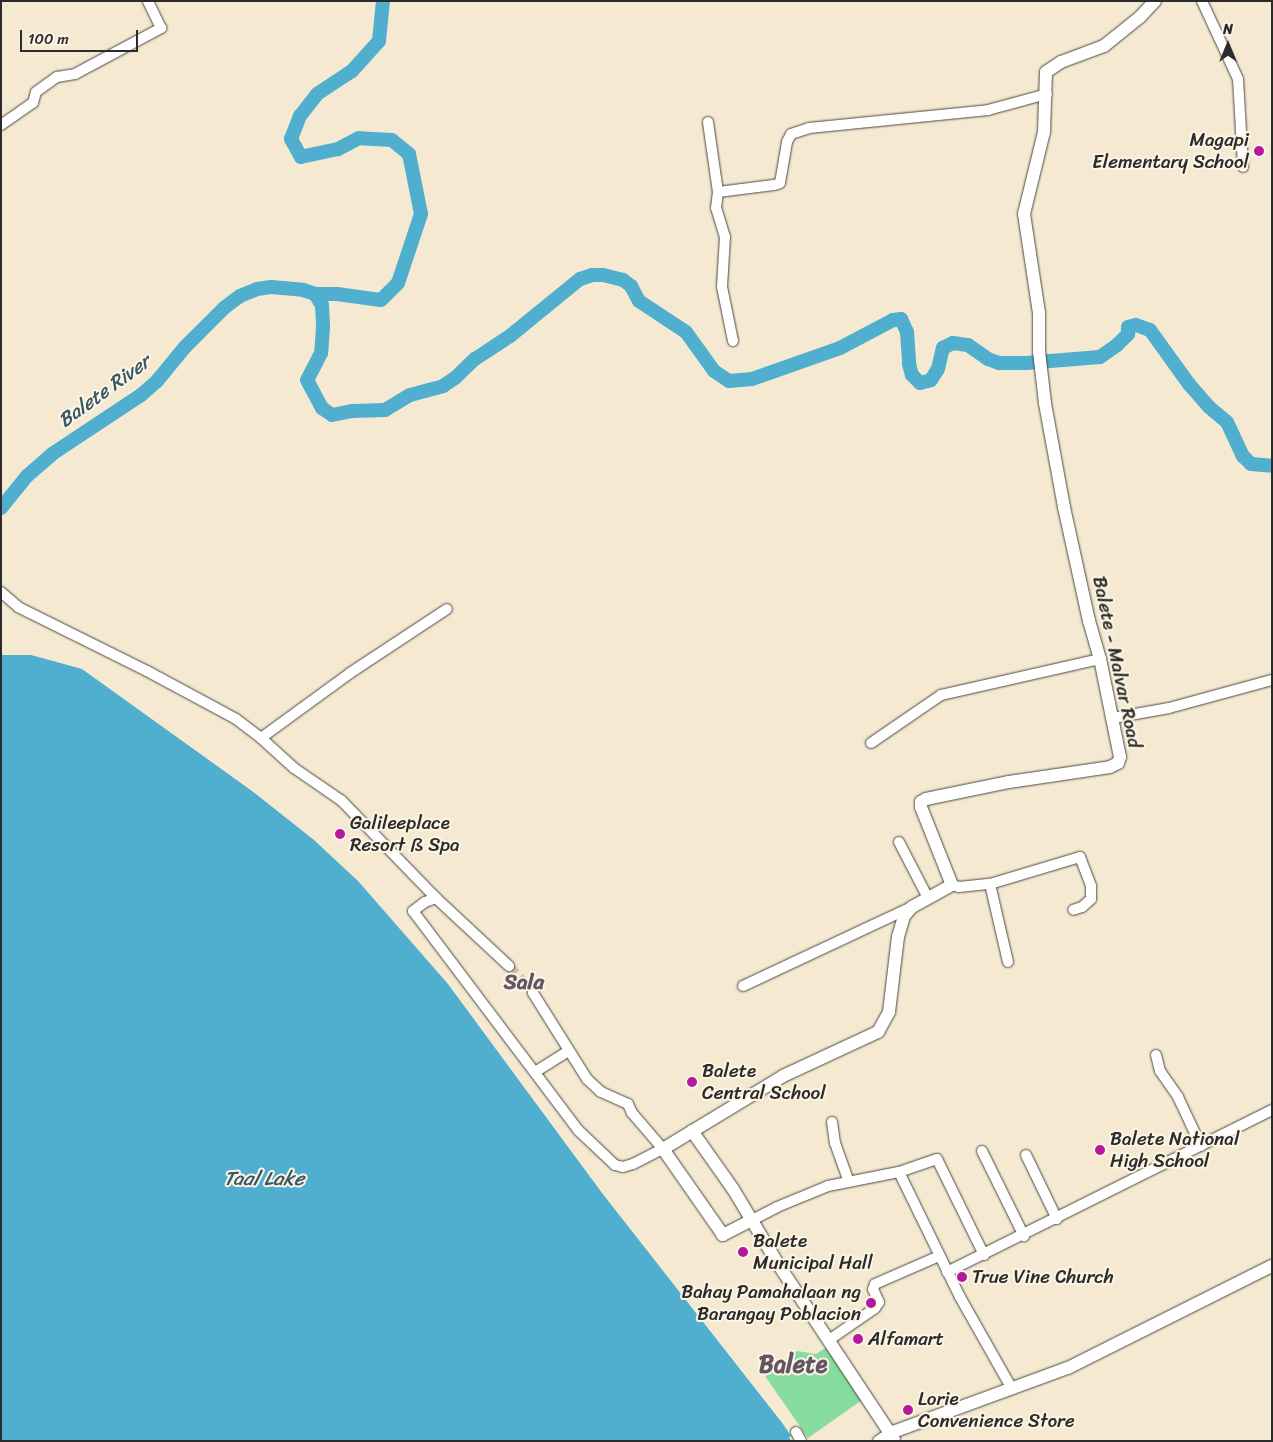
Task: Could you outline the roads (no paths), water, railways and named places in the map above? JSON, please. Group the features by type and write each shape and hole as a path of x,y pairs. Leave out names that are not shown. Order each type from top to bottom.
{"main road":[{"name":"Balete - Malvar Road","path":"952,885 921,807 921,802 926,799 1009,782 1110,767 1118,763 1120,757 1100,659 1089,622 1064,507 1042,378 1039,351 1039,313 1024,214 1044,132 1047,94 1044,76 1050,68 1104,46 1140,17 1155,1"},
{"path":"752,1220 723,1235 663,1149 783,1076 878,1032 889,1012 898,936 904,916 912,907 952,885"},
{"path":"692,1131 893,1437 1096,1355 1272,1266"}],"street":[{"path":"2,125 33,102 36,92 57,77 75,74 160,28 148,1"},
{"path":"1202,1 1238,79 1244,167"},
{"path":"718,192 774,186 780,183 787,142 791,134 796,130 988,110 1047,94"},
{"path":"708,122 718,192 716,208 725,237 722,287 733,341"},
{"path":"1,592 18,607 210,704 261,738 294,768 342,801 436,898 509,966"},
{"path":"261,738 350,673 447,609"},
{"path":"871,743 942,695 1100,659"},
{"path":"1113,718 1168,708 1272,680"},
{"path":"899,842 928,898"},
{"path":"952,885 959,888 990,884 1080,857 1091,886 1091,899 1082,907 1073,910"},
{"path":"990,884 1008,962"},
{"path":"436,898 425,902 413,911 578,1130 615,1165 633,1164 663,1149 642,1125 628,1104 601,1092 587,1079 533,993"},
{"path":"743,986 912,907"},
{"path":"535,1072 569,1051"},
{"path":"1156,1055 1160,1071 1178,1097 1202,1146"},
{"path":"947,1272 1024,1236 1272,1110"},
{"path":"832,1122 835,1143 849,1182"},
{"path":"982,1151 1024,1236"},
{"path":"1026,1156 1057,1219"},
{"path":"752,1220 776,1207 828,1186 899,1172 937,1159 984,1254"},
{"path":"899,1172 947,1272 1012,1389"},
{"path":"829,1340 875,1308 879,1302 873,1289 875,1284 939,1256"},
{"path":"878,1441 893,1437"}],"water":[{"name":"Taal Lake","path":"1,655 31,655 82,669 252,791 314,840 358,881 448,984 602,1193 783,1424 791,1436 789,1437 791,1441 1,1441"}],"waterway":[{"name":"Balete River","path":"1,508 27,476 52,454 141,395 157,381 185,347 224,308 240,296 257,289 271,287 303,290 315,294 337,294 381,300 398,283 421,214 409,154 392,140 359,138 338,149 301,157 291,139 300,116 317,94 352,71 379,41 383,1"},
{"path":"315,294 322,305 321,353 307,380 322,408 332,415 353,411 385,410 410,395 443,386 455,378 475,359 510,336 580,279 592,275 603,275 623,280 631,286 639,301 686,332 714,371 729,381 752,379 840,348 893,320 901,319 907,332 909,364 912,375 920,383 931,380 938,369 943,348 953,343 968,345 988,359 999,363 1026,363 1100,357 1117,345 1128,334 1128,327 1136,325 1150,330 1189,384 1209,407 1227,422 1243,456 1251,464 1272,466"}],"tunnel":[{"path":"509,966 533,993"}],"place":[{"name":"Magapi Elementary School","path":"1259,151"},
{"name":"Galileeplace Resort ß Spa","path":"340,834"},
{"name":"Balete Central School","path":"692,1082"},
{"name":"Balete National High School","path":"1100,1150"},
{"name":"Balete Municipal Hall","path":"743,1252"},
{"name":"True Vine Church","path":"962,1277"},
{"name":"Bahay Pamahalaan ng Barangay Poblacion","path":"871,1303"},
{"name":"Alfamart","path":"858,1339"},
{"name":"Lorie Convenience Store","path":"908,1410"}],"district":[{"name":"Sala","path":"524,982"},
{"name":"Balete","path":"793,1365"}]}
